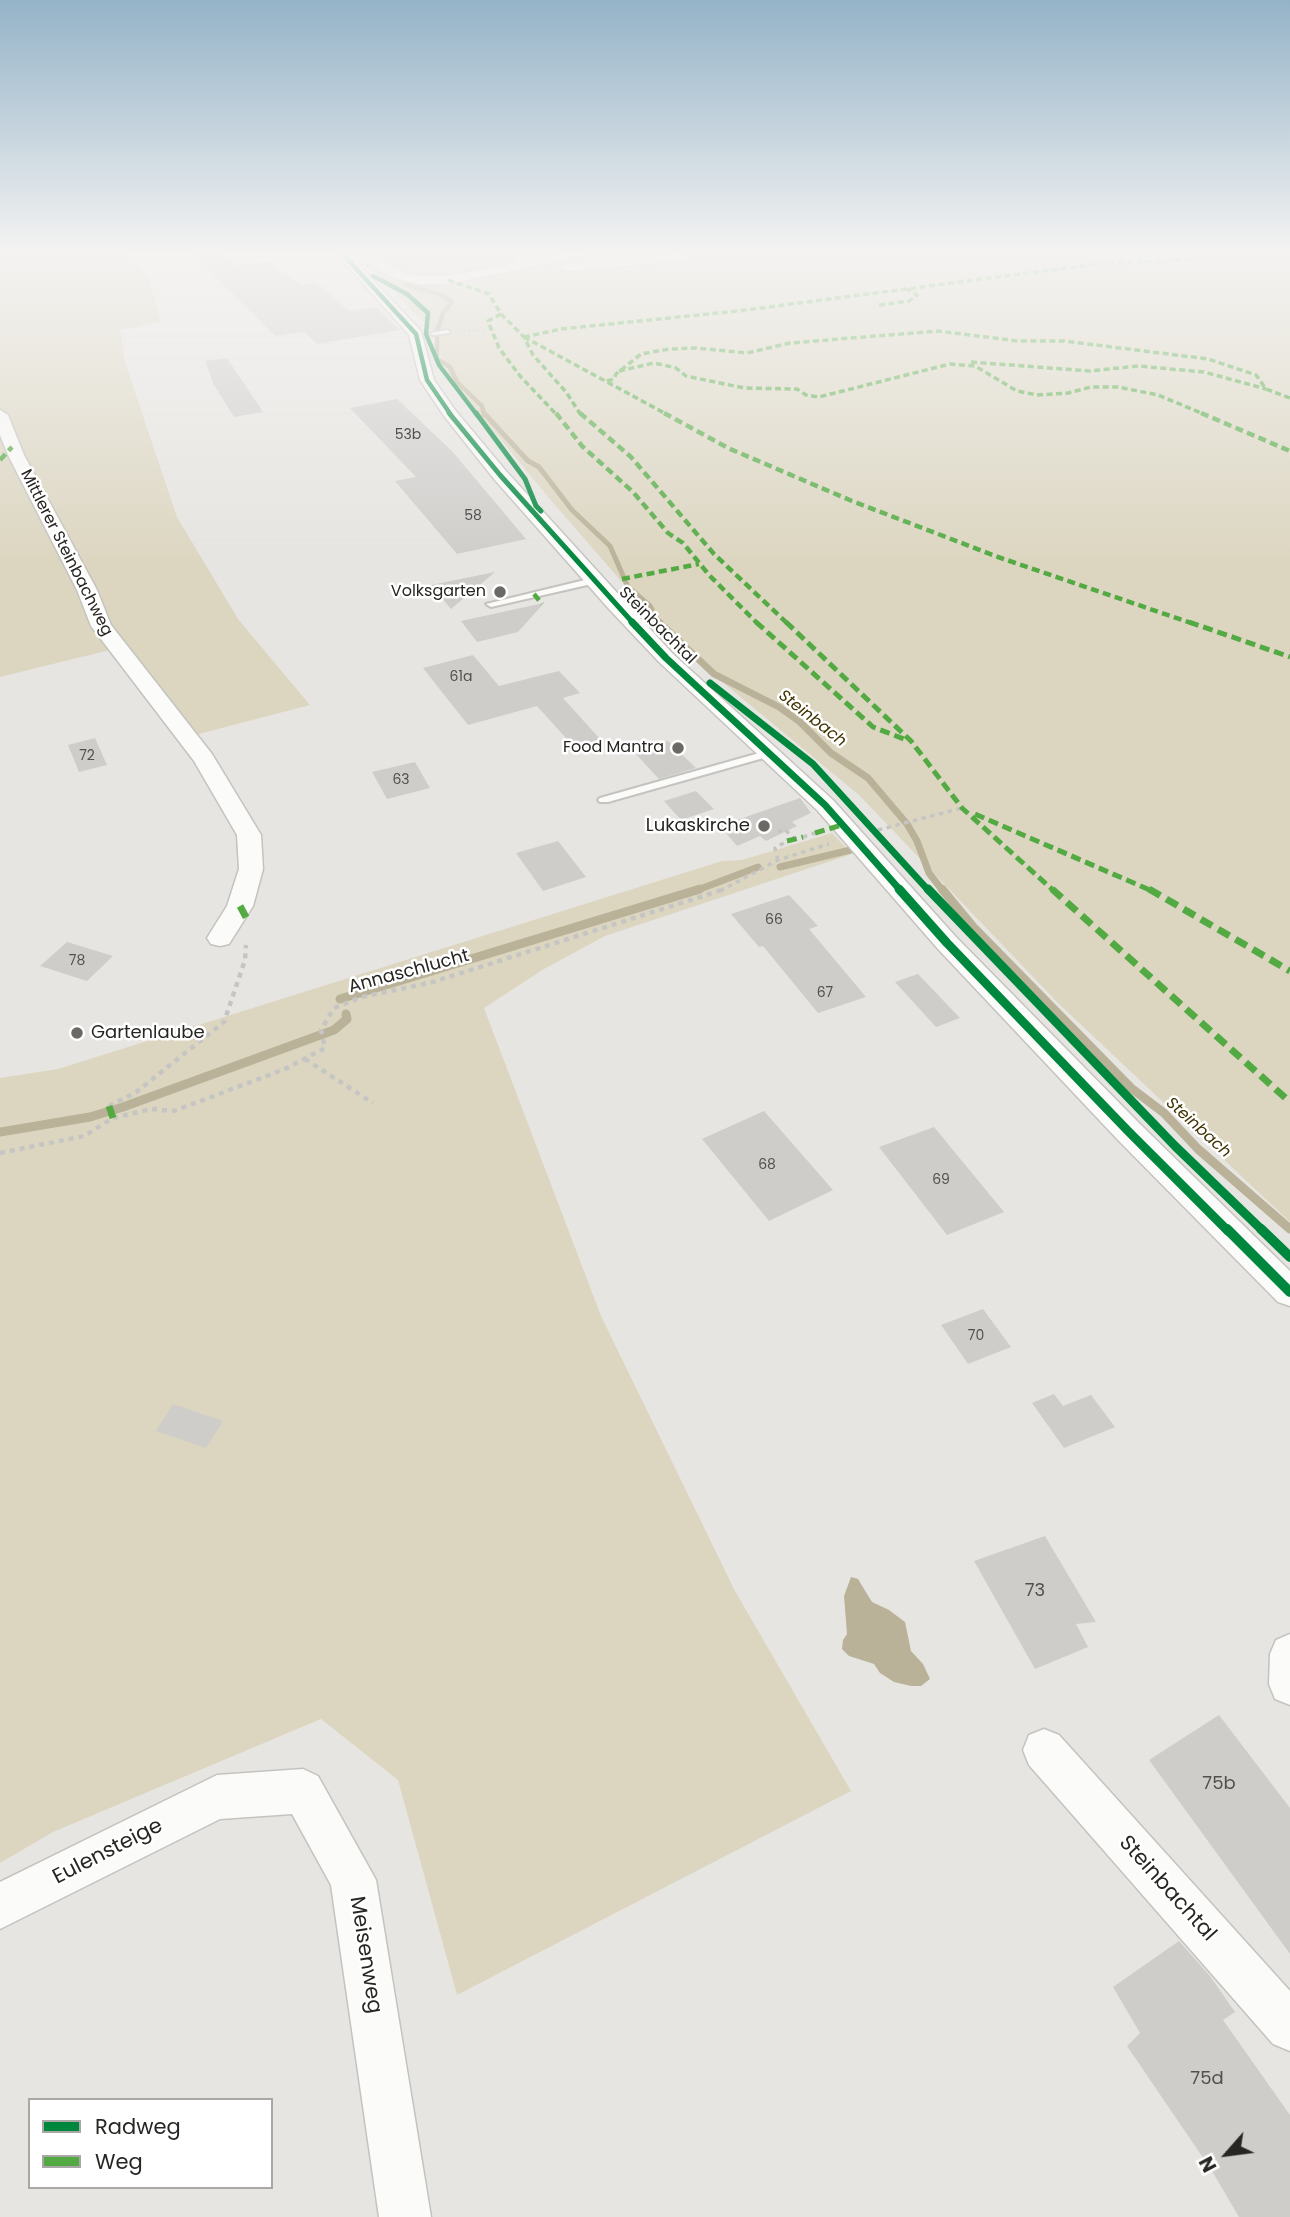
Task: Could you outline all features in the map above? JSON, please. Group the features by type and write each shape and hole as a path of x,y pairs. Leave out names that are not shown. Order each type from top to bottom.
{"street":[{"name":"Steinbachtal","path":"421,354 427,380 449,413 593,580 666,658 825,805 863,833 947,943 1129,1132 1290,1292"},
{"name":"Mittlerer Steinbachweg","path":"0,415 12,447 87,590 100,626 204,760 249,835 251,869 240,906 220,938"},
{"path":"1290,1654 1290,1684"},
{"name":"Steinbachtal","path":"1044,1750 1290,2027"},
{"name":"Meisenweg","path":"217,1797 303,1791 353,1880 405,2217"},
{"name":"Eulensteige","path":"0,1906 217,1797"}],"lane":[{"path":"491,604 593,580"},
{"path":"604,800 770,753"}],"path":[{"path":"778,832 784,830 795,839"},
{"path":"803,837 815,833"},
{"path":"778,860 775,848 787,841"},
{"path":"109,1106 135,1093 224,1022 245,960 247,934"},
{"path":"305,1059 373,1103"}],"shaded area":[{"path":"0,354 124,354 177,517 238,619 310,705 191,736 110,650 0,677"},
{"path":"441,354 1290,354 1290,1222 1058,1003 859,795 674,642 451,380"},
{"path":"832,833 852,854 605,936 544,969 484,1008 601,1316 735,1591 851,1791 457,1995 398,1780 321,1719 53,1832 0,1863 0,1078 58,1069 722,861 742,860"},
{"path":"851,1577 858,1579 872,1602 905,1622 911,1651 923,1664 930,1679 921,1686 894,1682 880,1673 874,1664 849,1656 842,1649 847,1634 844,1596"}],"building":[{"path":"227,358 263,412 234,417 214,385 205,361"},
{"path":"397,399 452,451 526,539 457,554 395,481 416,477 350,408"},
{"path":"495,572 451,609 431,585"},
{"path":"544,603 518,632 477,642 461,621"},
{"path":"473,655 499,686 559,671 580,693 563,698 601,740 575,748 537,706 468,725 423,668"},
{"path":"95,738 107,765 79,772 68,745"},
{"path":"668,741 696,768 659,779 633,751"},
{"path":"415,762 430,788 387,799 372,772"},
{"path":"696,791 714,809 681,820 664,801"},
{"path":"800,798 811,813 792,822 797,826 766,841 760,836 737,846 720,826"},
{"path":"558,841 586,877 543,891 516,853"},
{"path":"789,895 818,926 809,929 866,997 818,1013 763,946 759,947 731,914"},
{"path":"67,942 113,956 87,981 40,966"},
{"path":"918,974 960,1018 936,1027 895,982"},
{"path":"764,1111 833,1190 769,1221 702,1139"},
{"path":"934,1127 1004,1212 947,1235 879,1147"},
{"path":"983,1309 1011,1347 968,1364 941,1325"},
{"path":"1054,1394 1063,1406 1091,1395 1115,1427 1064,1448 1032,1403"},
{"path":"173,1404 223,1421 206,1448 156,1431"},
{"path":"1045,1536 1096,1622 1076,1624 1088,1647 1035,1669 974,1561"},
{"path":"1219,1715 1290,1808 1290,1954 1149,1760"},
{"path":"1179,1941 1210,1976 1235,2012 1223,2020 1290,2115 1290,2217 1239,2217 1212,2171 1127,2046 1140,2033 1113,1987"}],"waterway":[{"name":"Steinbach","path":"437,354 437,359 450,367 457,382 482,406 484,415"},
{"name":"Steinbach","path":"484,413 528,461 539,467 572,510 610,546 628,587 650,606 660,624"},
{"name":"Steinbach","path":"659,622 714,674 779,707 800,722 831,753 868,778 907,824 917,841 929,873 943,891"},
{"path":"780,867 863,847"},
{"path":"695,891 758,867"},
{"path":"340,999 700,889"},
{"name":"Steinbach","path":"942,889 974,928 1131,1088 1164,1113 1198,1149 1290,1229"},
{"path":"0,1132 90,1117 123,1107 334,1030 347,1019 346,1014"}],"marked path":[{"path":"504,354 582,446 633,492 668,533 683,543 709,575 764,630 809,667 873,727 904,739"},
{"path":"533,354 566,392 582,417 631,457 714,554 911,741 962,808 1290,1102"},
{"path":"556,354 728,448 852,501 998,557 1290,657"},
{"path":"607,381 614,379 616,374 640,354"},
{"path":"1167,354 1208,359 1241,368 1256,375 1266,389 1290,398"},
{"path":"971,362 1090,371 1138,366 1204,372 1266,389"},
{"path":"619,371 654,363 676,368 686,376 744,388 797,389 806,395 819,397 950,364 975,366 1017,391 1037,395 1068,393 1091,387 1118,387 1158,395 1290,451"},
{"path":"0,460 12,447"},
{"path":"622,579 699,564"},
{"path":"534,594 542,604"},
{"path":"975,814 1142,885 1290,971"},
{"path":"815,833 842,825"},
{"path":"787,841 803,837"},
{"path":"240,906 248,921"},
{"path":"109,1106 113,1118"}],"cycle path":[{"path":"421,354 427,380 449,413 500,475 616,605 666,658 825,805 947,943 1129,1132 1290,1292"},
{"path":"435,354 439,365 525,479 536,506 541,511"},
{"path":"710,683 813,764 872,831 1175,1146 1290,1257"}],"place":[{"name":"Volksgarten","path":"500,592"},
{"name":"Food Mantra","path":"678,748"},
{"name":"Lukaskirche","path":"764,826"},
{"name":"Gartenlaube","path":"77,1033"}]}
